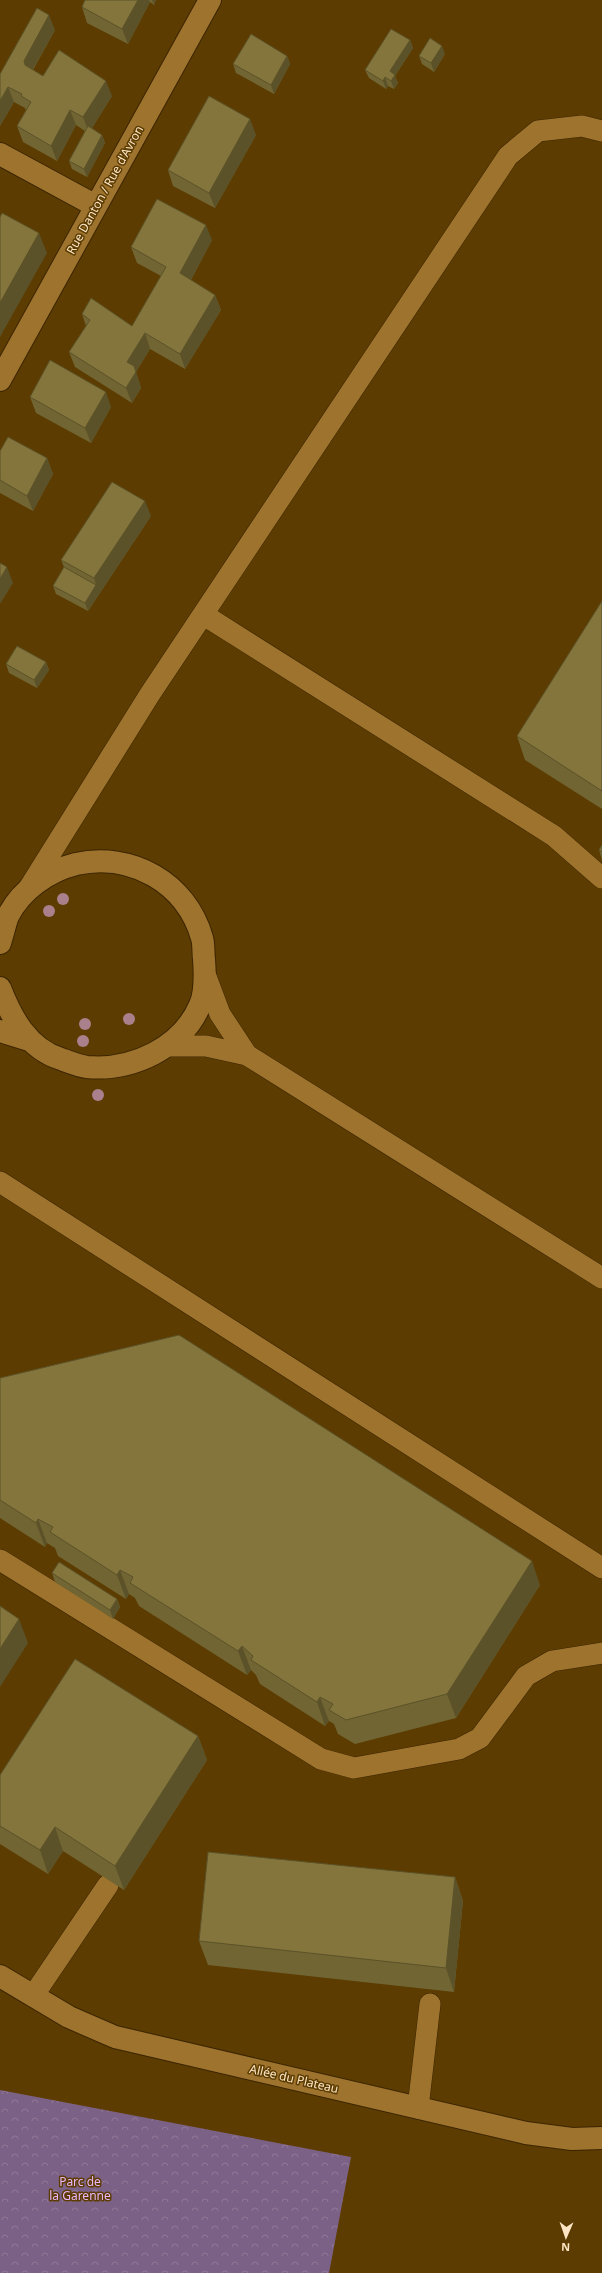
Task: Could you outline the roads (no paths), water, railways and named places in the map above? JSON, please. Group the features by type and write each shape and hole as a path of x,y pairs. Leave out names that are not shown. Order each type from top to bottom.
{"street":[{"name":"Rue Danton / Rue d'Avron","path":"0,380 210,0"},
{"path":"0,154 96,206"},
{"path":"0,943 4,923 29,888 60,868 95,860 130,864 162,880 187,905 202,938 205,974 200,1004 187,1027 167,1046 149,1057 118,1067 86,1067 56,1058 29,1040 0,1032"},
{"path":"0,988 10,1014 29,1040"},
{"name":"Allée du Plateau","path":"0,1976 69,2017 115,2037 526,2133 572,2139 602,2138"}],"lane":[{"path":"29,888 150,694 508,156 538,131 582,126 602,132"},
{"path":"204,614 290,671 554,836 602,878"},
{"path":"205,974 220,1014 247,1055"},
{"path":"167,1046 206,1046 247,1055 602,1278"},
{"path":"0,1182 602,1568"},
{"path":"0,1560 321,1759 354,1768 460,1749 480,1738 526,1676 552,1661 602,1652"},
{"path":"33,1996 108,1885"},
{"path":"418,2108 430,2004"}],"park label":[{"name":"Parc de la Garenne","path":"80,2189"}]}
